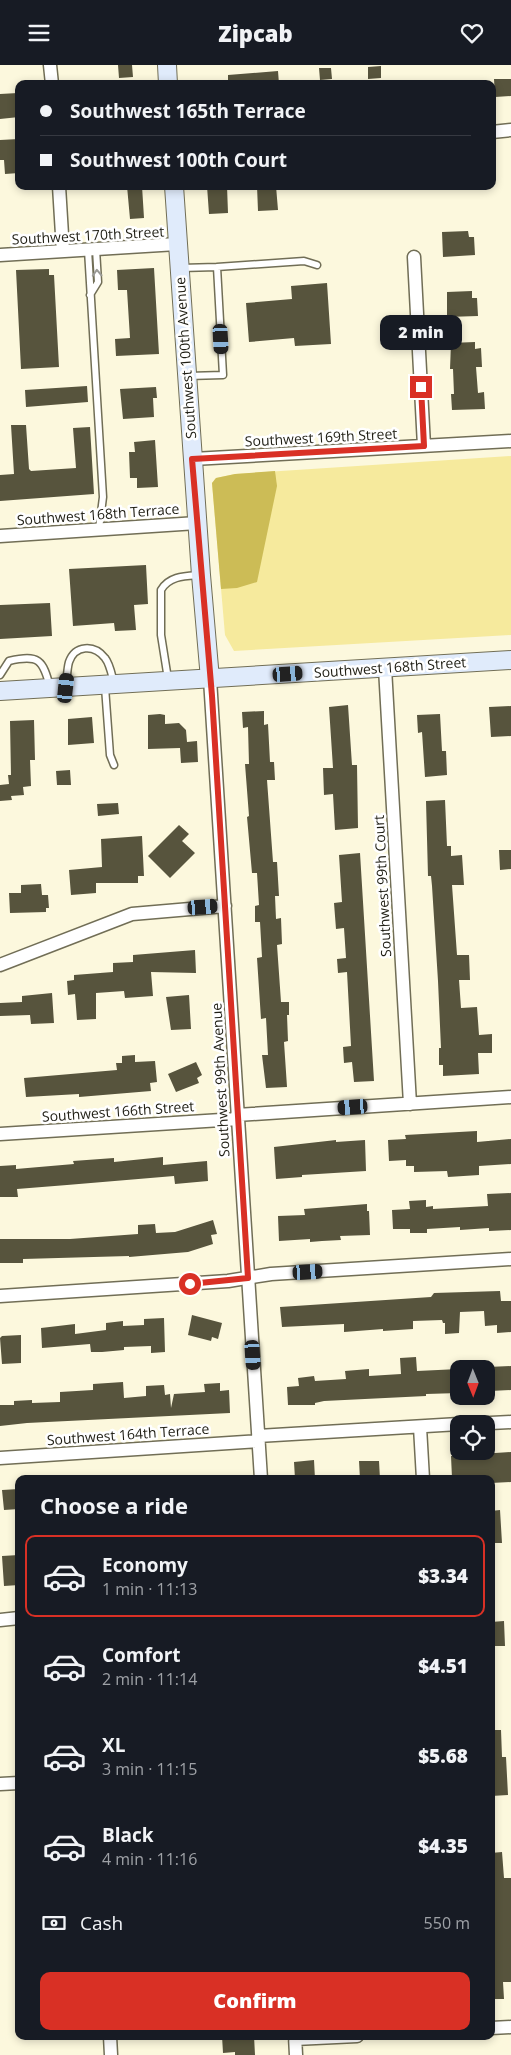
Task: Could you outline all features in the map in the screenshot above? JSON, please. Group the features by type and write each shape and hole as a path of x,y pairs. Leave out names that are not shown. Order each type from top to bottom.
{"street":[{"path":"50,65 52,80"},
{"path":"167,65 168,80"},
{"path":"496,132 511,131"},
{"path":"59,190 63,251"},
{"name":"Southwest 100th Avenue","path":"174,190 200,575 210,679"},
{"name":"Southwest 170th Street","path":"0,255 177,245"},
{"path":"414,257 424,446"},
{"name":"Southwest 169th Street","path":"192,459 511,441"},
{"name":"Southwest 168th Terrace","path":"0,536 197,523"},
{"name":"Southwest 168th Street","path":"0,691 511,660"},
{"name":"Southwest 99th Court","path":"385,667 410,1103"},
{"name":"Southwest 99th Avenue","path":"210,679 261,1475"},
{"path":"0,965 132,915 225,906"},
{"name":"Southwest 166th Street","path":"0,1134 511,1097"},
{"path":"0,1295 228,1281 271,1274 511,1259"},
{"path":"495,1422 511,1421"},
{"name":"Southwest 164th Terrace","path":"0,1458 450,1425"},
{"path":"420,1427 423,1475"},
{"path":"0,1620 15,1619"},
{"path":"0,1784 15,1783"},
{"path":"495,2028 511,2027"},
{"path":"110,2040 111,2055"},
{"path":"295,2040 296,2055"}],"lane":[{"path":"92,249 90,295 103,497 99,529"},
{"path":"179,268 304,261 317,265"},
{"path":"187,376 223,375 217,267"},
{"path":"168,682 161,635 162,590 164,585 177,577 200,575"},
{"path":"58,688 68,664 76,651 94,648 106,659 110,685 110,755 114,765"},
{"path":"0,675 9,661 20,659 38,661 45,667 58,688"}],"shaded area":[{"path":"511,456 511,635 234,651 225,635 212,483 216,478 235,474"},
{"path":"275,471 277,486 257,582 237,588 221,589 212,483 216,478 235,474"}],"building":[{"path":"118,65 132,65 133,77 119,78"},
{"path":"381,66 381,78 368,79 368,67"},
{"path":"319,68 331,68 332,79 320,80"},
{"path":"278,71 279,80 228,80 228,75"},
{"path":"511,79 511,96 496,97 496,80 494,80"},
{"path":"15,93 15,117 0,119 0,94"},
{"path":"15,139 15,173 5,174 4,160 0,160 0,140"},
{"path":"127,190 142,190 144,218 130,219"},
{"path":"207,190 227,190 228,213 209,214"},
{"path":"257,190 276,190 278,210 258,211"},
{"path":"468,231 469,237 474,237 475,255 443,257 442,232"},
{"path":"154,268 159,354 116,356 115,339 130,338 127,290 118,290 117,270"},
{"path":"49,269 49,275 54,275 59,367 21,369 16,270"},
{"path":"327,283 331,344 295,346 294,338 249,342 246,303 292,299 291,286"},
{"path":"472,291 472,298 477,298 478,316 447,317 447,292"},
{"path":"475,342 475,349 481,348 482,367 476,367 478,393 484,392 485,409 452,410 451,394 454,394 453,369 450,369 451,343"},
{"path":"87,386 88,402 26,407 25,390"},
{"path":"156,387 157,398 153,398 154,417 123,419 120,389"},
{"path":"11,425 26,425 29,469 31,471 76,468 73,428 90,427 94,494 0,501 0,475 14,474"},
{"path":"155,440 158,487 137,488 137,478 130,478 129,452 135,452 134,442"},
{"path":"146,565 148,604 134,605 136,630 115,631 114,623 73,626 69,569"},
{"path":"50,603 52,636 0,639 0,605"},
{"path":"348,705 352,765 357,765 358,828 335,830 333,794 324,795 323,768 333,768 329,707"},
{"path":"511,706 511,736 491,737 489,707"},
{"path":"264,711 264,725 268,724 270,762 274,762 275,780 267,780 273,862 277,862 279,896 275,896 276,919 281,918 282,944 277,945 281,1002 289,1002 289,1015 287,1015 288,1041 284,1042 287,1087 266,1088 262,1055 268,1055 266,1018 261,1019 257,958 262,957 260,922 255,922 255,906 259,905 257,873 252,873 247,817 249,816 245,764 249,764 248,727 243,728 242,712"},
{"path":"440,714 442,751 446,751 447,775 425,777 422,732 418,733 417,715"},
{"path":"148,715 165,715 165,724 179,723 186,730 187,742 197,741 198,762 181,763 180,748 148,749"},
{"path":"92,717 94,743 68,745 68,719"},
{"path":"34,720 35,760 30,760 31,786 23,787 24,795 11,796 12,800 0,801 0,785 9,784 8,775 11,775 10,721"},
{"path":"70,770 71,785 57,785 56,771"},
{"path":"445,800 447,846 451,846 451,856 462,855 464,885 452,885 457,955 469,955 470,980 459,980 461,1008 477,1007 479,1035 492,1034 492,1053 478,1053 479,1074 443,1076 443,1065 439,1065 439,1048 441,1048 438,981 432,886 431,876 428,876 426,801"},
{"path":"118,803 119,814 98,816 97,804"},
{"path":"179,825 189,834 182,841 195,853 170,878 148,856"},
{"path":"142,836 144,876 138,876 138,883 96,883 96,893 71,895 69,870 102,867 101,839"},
{"path":"499,850 511,850 511,869 500,870"},
{"path":"360,853 374,1081 354,1082 352,1062 344,1063 343,1047 351,1046 347,972 338,973 337,959 346,958 344,928 336,929 334,903 342,902 339,855"},
{"path":"41,884 42,895 48,895 49,908 46,908 46,912 10,913 9,893 21,893 21,885"},
{"path":"195,950 196,973 151,972 153,996 125,998 124,991 96,993 96,1019 77,1020 75,994 68,995 67,981 74,980 74,975 113,972 113,963 133,962 133,955"},
{"path":"52,993 54,1023 31,1024 30,1015 0,1016 0,1003 22,1002 22,996"},
{"path":"189,995 191,1029 171,1030 166,997"},
{"path":"135,1055 135,1062 155,1061 157,1082 150,1083 151,1091 79,1097 79,1094 26,1097 24,1078 117,1070 116,1063 122,1063 122,1056"},
{"path":"196,1062 202,1075 197,1078 199,1083 176,1092 168,1074"},
{"path":"477,1131 477,1142 511,1139 511,1164 479,1166 479,1175 448,1177 447,1171 414,1172 414,1166 406,1166 406,1160 389,1161 388,1140 406,1139 405,1135"},
{"path":"336,1140 336,1142 365,1140 366,1171 302,1175 302,1177 276,1179 274,1147"},
{"path":"163,1157 163,1165 207,1161 208,1181 175,1184 174,1176 17,1189 18,1197 0,1197 0,1166 16,1165 16,1169 74,1164 73,1161 114,1158 114,1162"},
{"path":"511,1193 511,1230 489,1231 489,1228 460,1230 460,1227 427,1229 427,1233 410,1233 410,1229 393,1229 392,1210 410,1209 409,1201 426,1200 426,1207 433,1206 433,1209 488,1206 487,1194"},
{"path":"367,1204 370,1235 340,1236 341,1240 279,1241 278,1216 305,1215 304,1209"},
{"path":"213,1220 217,1234 211,1235 213,1244 188,1252 129,1257 23,1259 23,1263 0,1263 0,1239 70,1239 138,1234 138,1225 155,1224 156,1233 175,1232"},
{"path":"500,1291 501,1301 511,1301 511,1332 497,1333 497,1325 485,1326 484,1311 460,1312 459,1333 445,1334 445,1323 442,1320 413,1321 413,1329 383,1331 383,1329 344,1332 344,1324 282,1327 280,1307 431,1297 434,1293"},
{"path":"192,1315 222,1323 218,1339 212,1337 211,1341 188,1335"},
{"path":"164,1318 165,1352 151,1353 151,1346 124,1347 124,1350 91,1352 90,1344 42,1348 41,1328 75,1324 75,1334 106,1330 106,1323 123,1321 123,1326 144,1325 144,1319"},
{"path":"21,1335 21,1363 2,1364 0,1338 2,1336"},
{"path":"416,1357 417,1371 450,1369 450,1393 324,1401 315,1403 315,1405 288,1405 287,1387 299,1386 298,1378 314,1376 315,1381 346,1379 345,1371 369,1369 369,1376 401,1374 400,1358"},
{"path":"511,1366 511,1390 495,1391 495,1367"},
{"path":"123,1382 124,1398 146,1396 146,1386 164,1385 165,1395 170,1394 171,1408 174,1394 205,1392 204,1384 220,1383 220,1391 229,1390 230,1413 0,1426 0,1405 14,1405 14,1401 32,1400 32,1403 60,1402 60,1392 93,1390 93,1384"},
{"path":"511,1452 511,1482 495,1483 495,1475 452,1475 451,1460 495,1460 495,1453"},
{"path":"314,1460 315,1475 295,1475 294,1462"},
{"path":"359,1461 379,1461 380,1475 360,1475"},
{"path":"15,1489 15,1509 4,1510 2,1490"},
{"path":"500,1510 502,1543 495,1543 495,1511"},
{"path":"15,1555 15,1585 4,1586 2,1556"},
{"path":"504,1621 505,1646 495,1646 495,1622"},
{"path":"495,1730 501,1730 502,1757 506,1757 508,1795 495,1796"},
{"path":"502,1852 504,1878 511,1878 511,1982 503,1982 504,1999 495,1999 495,1853"},
{"path":"222,2040 254,2040 255,2055 235,2055 235,2052 223,2053"}],"route":[{"path":"190,1284 248,1278 212,696 206,651 192,459 424,446 421,387"}]}
